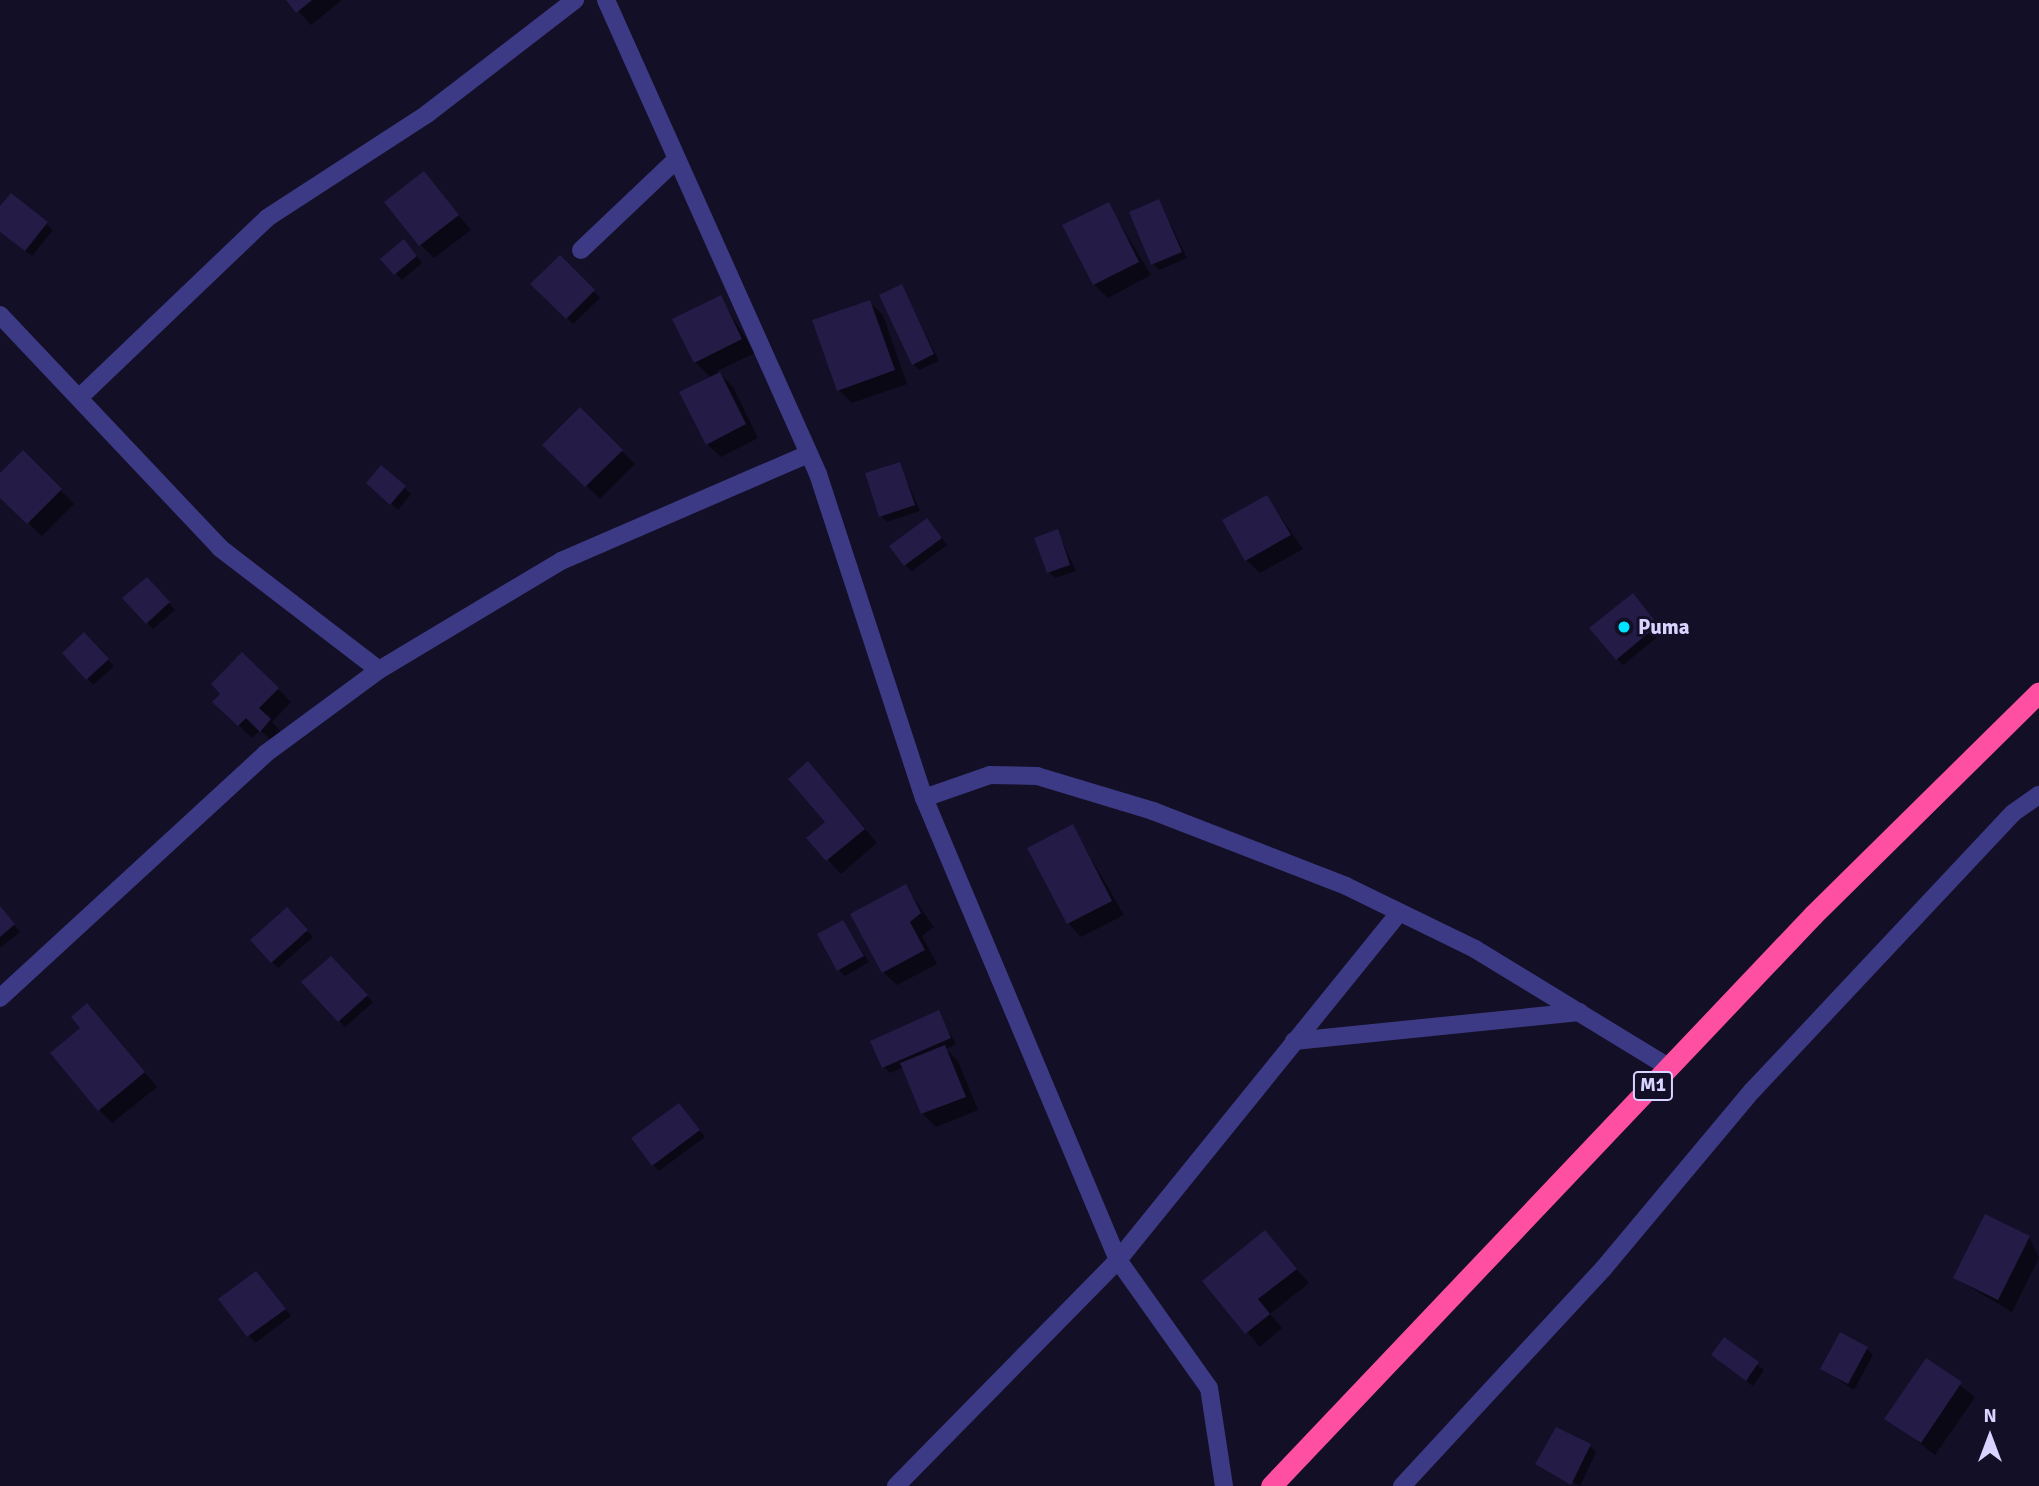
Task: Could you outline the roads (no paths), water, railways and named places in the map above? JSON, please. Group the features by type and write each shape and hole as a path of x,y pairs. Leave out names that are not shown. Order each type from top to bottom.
{"highway":[{"name":"M1","path":"1271,1486 1670,1068 2039,692"}],"street":[{"path":"82,395 267,218 427,114 575,0"},
{"path":"607,0 808,454 924,798 1118,1260 1209,1388 1224,1486"},
{"path":"581,250 677,159"},
{"path":"0,314 82,395 220,548 379,670"},
{"path":"0,998 265,754 379,670 561,562 808,454"},
{"path":"924,798 990,775 1037,776 1153,811 1346,886 1527,976 1670,1068"},
{"path":"1402,1486 1603,1269 1752,1091 2013,813 2039,794"},
{"path":"896,1486 1118,1260 1398,914"},
{"path":"1294,1041 1580,1012"}],"place":[{"name":"Puma","path":"1624,627"}]}
